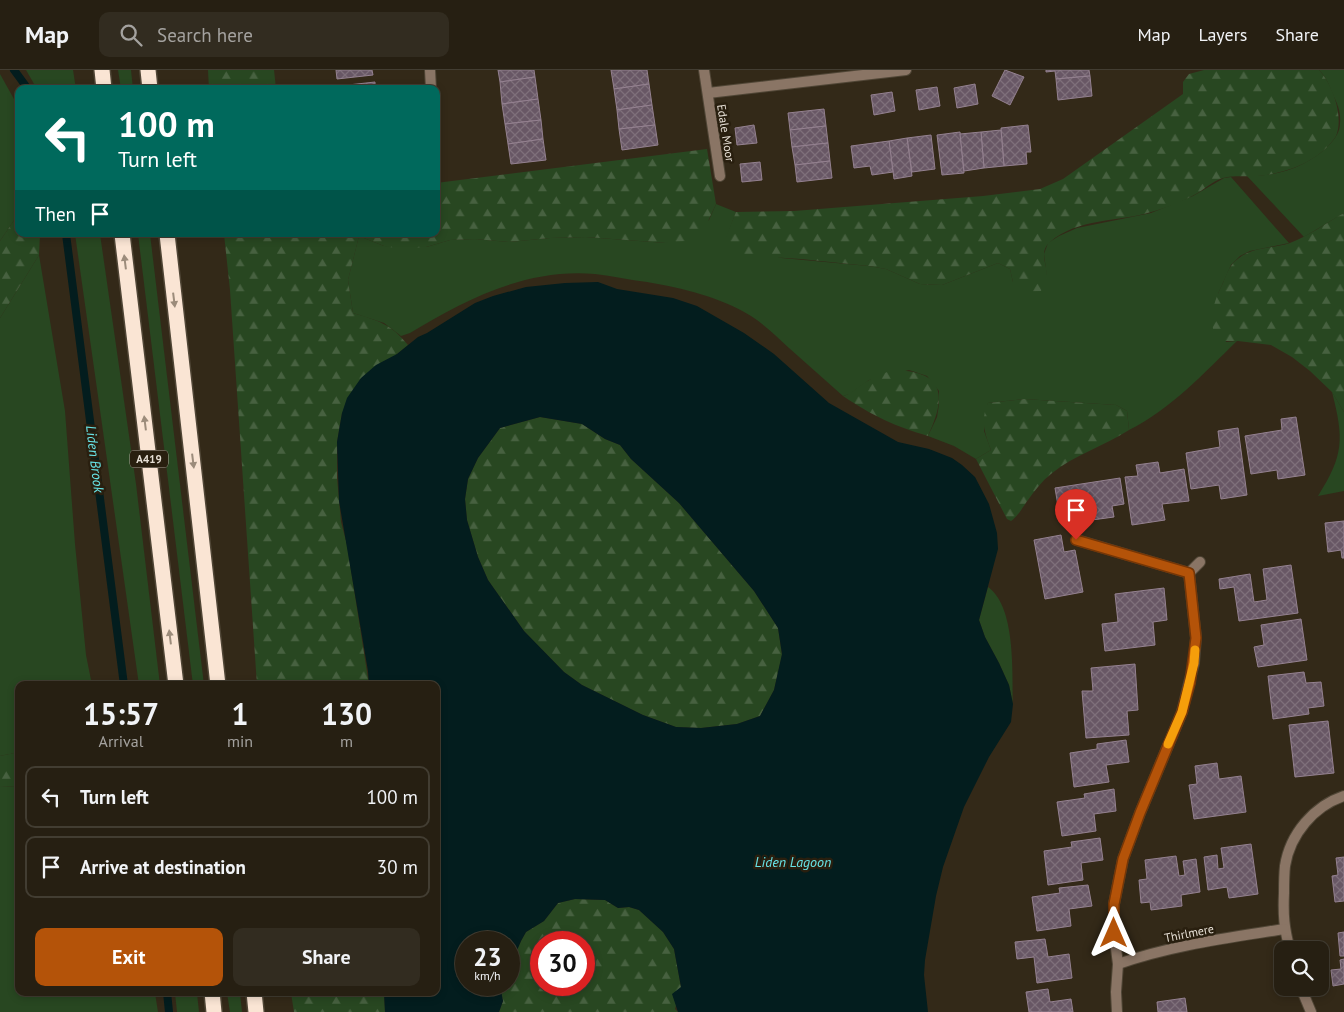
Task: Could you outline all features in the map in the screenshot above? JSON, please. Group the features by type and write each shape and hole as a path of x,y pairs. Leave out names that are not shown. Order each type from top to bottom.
{"highway":[{"path":"102,70 104,85"},
{"path":"148,70 150,85"},
{"name":"A419","path":"122,237 176,681"},
{"path":"167,237 218,681"},
{"path":"212,996 214,1012"},
{"path":"254,996 256,1012"}],"street":[{"path":"430,70 431,85"},
{"name":"Edale Moor","path":"704,70 720,176"},
{"name":"Edale Moor","path":"708,93 906,70"},
{"path":"1076,540 1189,573"},
{"path":"1189,573 1200,562"},
{"path":"1117,1012 1118,964 1114,933 1114,904 1123,859 1143,804 1182,712 1194,663 1196,638 1189,573"},
{"path":"1287,941 1284,929 1285,866 1289,849 1295,836 1316,812 1331,800 1344,796"},
{"name":"Thirlmere","path":"1118,964 1146,954 1181,946 1284,929"},
{"path":"1305,996 1312,1012"}],"green space":[{"path":"26,70 73,70 75,85 35,85"},
{"path":"118,70 131,70 133,85 120,85"},
{"path":"208,70 274,70 276,85 209,85"},
{"path":"1204,70 1319,70 1329,84 1336,102 1339,120 1336,136 1319,154 1288,170 1263,176 1223,178 1189,198 1168,207 1139,215 1085,225 1061,234 1046,246 1044,259 1047,278 1041,291 1026,292 1013,282 1010,269 998,263 942,285 920,284 886,269 869,266 737,255 728,251 723,244 736,212 794,211 983,196 1040,189 1063,179 1183,94 1183,82 1189,74"},
{"path":"1319,70 1344,70 1344,213 1304,237 1247,176 1281,172 1303,164 1323,151 1335,138 1340,126 1339,109 1328,83"},
{"path":"0,74 15,101 15,219 0,241"},
{"path":"707,149 716,204 702,234 687,241 666,243 586,237 509,242 475,239 450,240 426,247 401,249 384,246 362,237 440,237 440,182"},
{"path":"1231,177 1289,243 1250,251 1240,256 1231,265 1218,294 1226,342 1237,341 1173,401 1129,430 1127,411 1116,405 1024,399 988,403 984,431 991,450 976,459 954,446 928,436 937,417 939,391 927,376 909,370 869,380 850,394 843,396 771,331 756,320 739,309 714,298 688,290 595,274 570,273 545,276 498,288 401,336 384,323 353,313 348,280 359,237 384,246 426,247 450,240 475,239 509,242 586,237 666,243 709,220 716,204 736,212 724,244 782,258 886,269 920,284 942,285 998,263 1010,269 1013,282 1047,278 1044,254 1048,243 1059,236 1077,228 1151,213 1193,196 1224,178"},
{"path":"1344,213 1344,412 1332,392 1292,357 1271,345 1238,341 1218,341 1214,334 1212,319 1214,304 1229,269 1236,260 1251,251 1284,245 1297,240"},
{"path":"15,219 15,237 40,237 39,255 0,318 0,241"},
{"path":"75,237 100,237 136,484 160,681 138,681"},
{"path":"138,237 150,237 204,681 193,681"},
{"path":"224,237 359,237 348,280 353,313 384,324 396,332 408,345 397,354 342,413 337,442 337,478 341,522 347,545 368,681 257,681 230,290"},
{"path":"39,255 65,411 75,544 86,655 91,681 15,681 15,753 0,756 0,318"},
{"path":"896,370 925,376 933,382 937,390 939,399 938,410 928,436 884,420 843,396 877,376"},
{"path":"1332,392 1344,412 1344,491 1318,496 1333,469 1339,446 1339,422"},
{"path":"1024,399 1116,405 1127,411 1129,430 1060,467 1039,486 1011,521 1007,519 976,459 991,450 985,433 984,421 988,403"},
{"path":"540,417 582,424 605,439 620,445 631,459 679,503 754,591 778,628 782,655 774,690 760,716 737,724 701,728 676,727 643,715 582,685 564,672 524,631 488,580 478,557 467,520 465,499 468,479 478,458 500,428"},
{"path":"988,587 997,596 1004,609 1008,624 1011,641 1013,704 1009,685 985,637 979,620"},
{"path":"15,753 15,786 0,787 0,756"},
{"path":"15,786 15,996 155,996 158,1012 0,1012 0,787"},
{"path":"575,899 605,900 618,908 629,907 639,910 663,932 674,949 681,987 675,1009 678,1012 499,1012 503,1001 502,996 520,996 521,941 526,932 544,921 558,903"},
{"path":"175,996 197,996 199,1012 177,1012"},
{"path":"227,996 240,996 242,1012 230,1012"},
{"path":"291,996 384,996 385,1012 294,1012"}],"water":[{"name":"Liden Lagoon","path":"598,282 617,289 673,298 697,306 744,333 774,354 829,403 898,442 929,449 952,458 975,477 989,504 997,533 998,549 979,620 985,637 1009,685 1013,704 1011,722 989,757 964,807 943,867 925,960 924,975 928,1012 678,1012 672,994 681,987 674,949 663,932 639,910 629,907 618,908 605,900 575,899 558,903 544,921 526,932 520,943 520,931 455,931 455,996 502,996 503,1001 499,1012 385,1012 384,996 440,996 440,681 369,681 339,501 337,442 342,413 347,398 361,378 376,365 397,354 418,337 475,303 526,287","holes":["540,417 582,424 605,439 620,445 631,459 679,503 754,591 778,628 782,654 774,690 760,716 737,724 701,728 676,727 643,715 582,685 564,672 524,631 488,580 478,557 467,520 465,499 468,479 478,458 500,428"]}],"building":[{"path":"336,70 372,70 373,75 337,79"},
{"path":"498,70 534,70 535,77 500,82"},
{"path":"611,70 647,70 649,84 614,89"},
{"path":"1005,70 1024,77 1010,105 992,96"},
{"path":"1046,70 1089,70 1090,76 1056,79 1055,71 1046,72"},
{"path":"1090,76 1092,96 1058,100 1056,79"},
{"path":"535,77 538,99 502,104 500,82"},
{"path":"375,82 375,85 348,85"},
{"path":"649,84 652,105 617,110 614,89"},
{"path":"975,84 978,104 957,108 954,88"},
{"path":"937,87 940,106 919,110 916,90"},
{"path":"892,92 895,111 874,115 871,95"},
{"path":"538,99 541,120 505,124 502,104"},
{"path":"652,105 655,125 619,129 617,110"},
{"path":"824,109 826,126 790,130 788,113"},
{"path":"541,120 543,139 508,144 505,124"},
{"path":"655,125 658,145 622,150 619,129"},
{"path":"754,125 757,143 737,145 735,128"},
{"path":"1028,125 1031,152 1026,152 1027,164 1004,166 1001,128"},
{"path":"826,126 828,143 792,147 790,130"},
{"path":"1001,130 1004,166 984,168 981,132"},
{"path":"960,132 964,173 942,175 937,135"},
{"path":"981,132 984,168 964,171 960,134"},
{"path":"931,135 935,169 912,172 907,138"},
{"path":"907,138 912,176 894,179 889,141"},
{"path":"543,139 546,160 511,164 508,144"},
{"path":"889,141 893,172 872,175 870,166 854,168 851,146"},
{"path":"828,143 830,161 795,165 792,147"},
{"path":"830,161 832,178 797,182 795,165"},
{"path":"760,162 762,180 742,182 740,164"},
{"path":"1296,417 1305,475 1278,479 1277,470 1251,474 1245,436 1282,430 1281,419"},
{"path":"1238,428 1247,495 1221,499 1219,485 1191,489 1186,453 1220,447 1218,431"},
{"path":"1158,462 1160,473 1184,469 1189,501 1162,504 1165,520 1132,525 1125,477 1138,476 1136,465"},
{"path":"1120,478 1124,504 1112,506 1114,517 1077,522 1076,516 1060,518 1055,488"},
{"path":"1344,521 1344,558 1342,558 1341,550 1328,552 1325,523"},
{"path":"1061,535 1064,552 1075,550 1083,592 1045,599 1034,540"},
{"path":"1291,565 1298,613 1239,621 1234,587 1220,589 1219,579 1250,574 1254,602 1267,600 1263,569"},
{"path":"1164,588 1167,620 1153,622 1155,645 1105,651 1102,624 1118,622 1115,594"},
{"path":"1301,619 1307,660 1258,667 1254,647 1264,645 1261,625"},
{"path":"1135,664 1138,710 1127,711 1129,735 1086,738 1082,691 1093,691 1091,668"},
{"path":"1304,672 1306,683 1321,682 1324,706 1308,708 1309,714 1273,719 1268,676"},
{"path":"1328,721 1334,773 1295,777 1289,725"},
{"path":"1126,740 1129,762 1106,765 1109,782 1074,787 1070,753 1097,749 1097,744"},
{"path":"1217,763 1219,779 1241,776 1246,812 1194,819 1189,785 1197,784 1195,766"},
{"path":"1114,789 1116,811 1094,814 1096,831 1062,836 1057,802 1085,798 1084,794"},
{"path":"1100,838 1103,860 1081,863 1083,880 1048,885 1044,851 1072,847 1071,842"},
{"path":"1251,844 1258,894 1229,898 1227,887 1208,890 1204,857 1217,855 1218,869 1224,868 1221,848"},
{"path":"1176,856 1179,876 1185,875 1183,861 1196,859 1200,892 1181,895 1182,906 1151,910 1150,902 1141,903 1139,880 1147,879 1145,860"},
{"path":"1344,857 1344,901 1335,902 1332,876 1338,875 1336,858"},
{"path":"1088,885 1092,906 1069,909 1071,926 1037,931 1032,897 1060,893 1059,888"},
{"path":"1344,932 1344,956 1340,956 1338,933"},
{"path":"1045,939 1048,957 1069,954 1072,978 1037,983 1034,957 1017,959 1015,942"},
{"path":"1344,959 1344,984 1333,986 1331,970 1341,969 1340,960"},
{"path":"1048,989 1050,1002 1071,999 1073,1012 1029,1012 1026,992"},
{"path":"1185,998 1187,1012 1158,1012 1157,1002"}],"waterway":[{"name":"Liden Brook","path":"14,70 25,85"},
{"name":"Liden Brook","path":"66,237 123,681"},
{"name":"Liden Brook","path":"167,996 169,1012"}],"slow traffic":[{"path":"1168,744 1182,712 1190,683 1195,650"}],"route":[{"path":"1076,540 1189,573 1193,604 1196,638 1190,683 1182,712 1123,859 1114,904 1114,933"}]}
